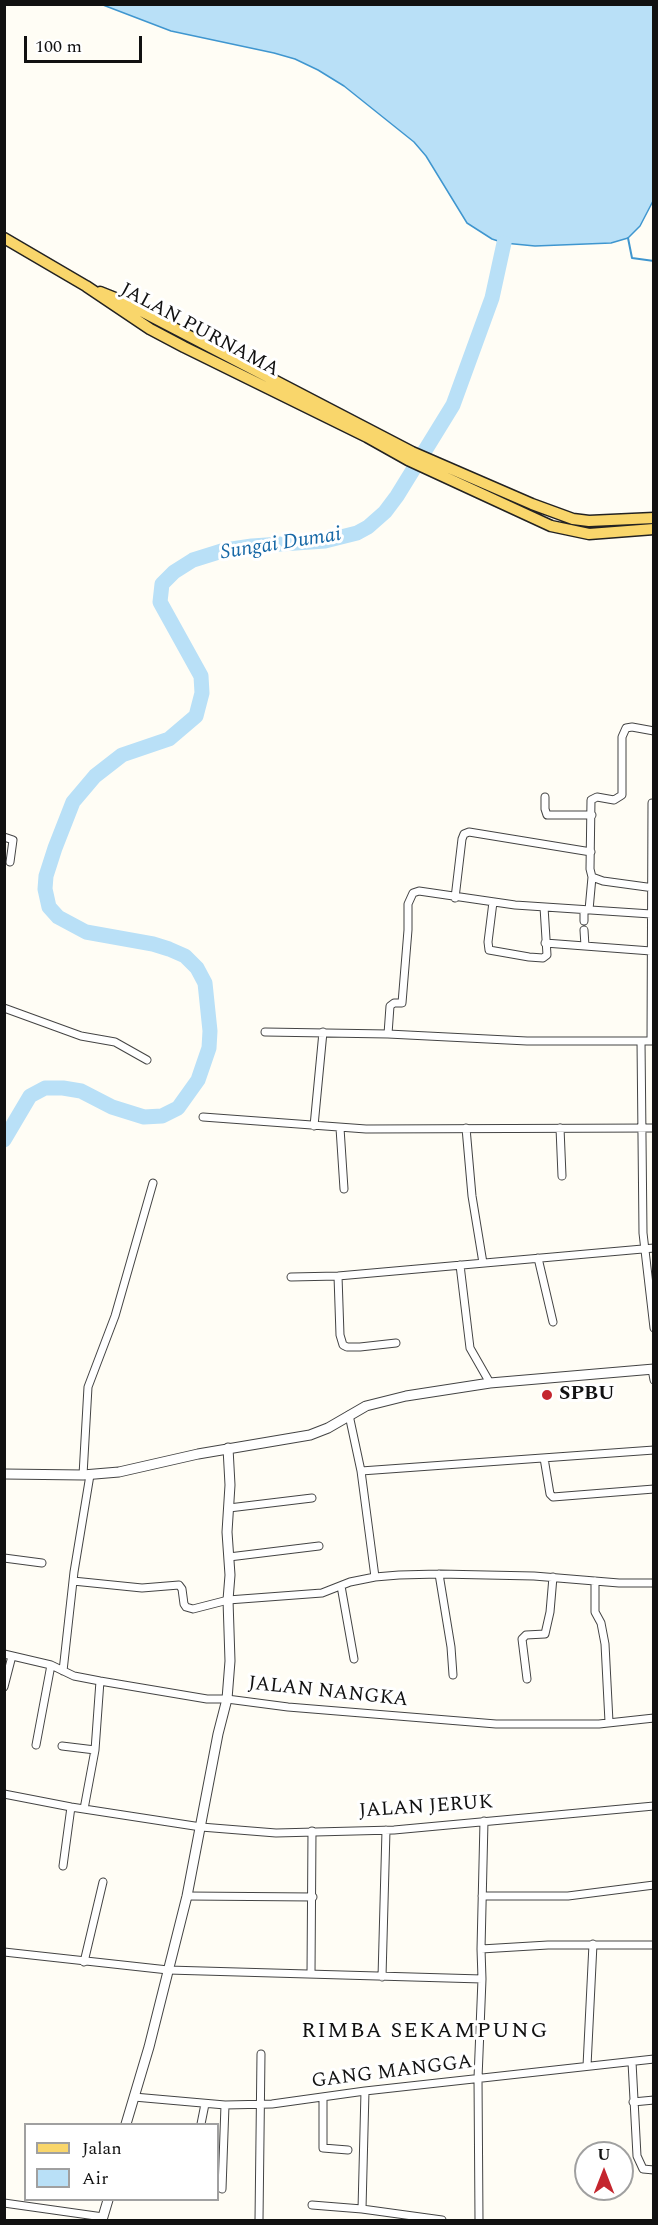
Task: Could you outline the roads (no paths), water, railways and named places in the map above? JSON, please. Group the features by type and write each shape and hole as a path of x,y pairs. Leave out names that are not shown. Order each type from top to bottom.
{"main road":[{"name":"JALAN PURNAMA","path":"4,238 86,286 150,329 220,366 300,398"},
{"path":"300,398 412,452 558,513 589,521 654,518"},
{"path":"300,398 408,460 551,526 589,534 654,529"}],"street":[{"path":"584,921 592,877 591,800 593,798 614,800 622,795 622,737 626,728 654,731"},
{"path":"545,797 547,815 592,815"},
{"path":"265,1032 388,1034 527,1041 652,1041 652,803"},
{"path":"455,898 462,840 464,834 469,832 591,852"},
{"path":"4,837 13,840 10,862"},
{"path":"592,877 622,885 652,888"},
{"path":"388,1034 390,1006 394,1003 402,1003 408,904 411,895 419,891 493,903 651,914"},
{"path":"493,903 488,942 491,952 546,957 548,951 545,943 544,907"},
{"path":"584,930 585,946"},
{"path":"545,943 651,951"},
{"path":"4,1008 81,1036 115,1042 147,1060"},
{"path":"314,1126 323,1032"},
{"path":"640,1041 645,1248 654,1328"},
{"path":"203,1117 339,1128 654,1128"},
{"path":"339,1128 344,1189"},
{"path":"466,1128 472,1196 483,1263"},
{"path":"560,1128 562,1176"},
{"path":"63,1671 86,1475 88,1387 115,1316 153,1183"},
{"path":"291,1277 338,1276 654,1248"},
{"path":"538,1258 553,1322"},
{"path":"460,1265 470,1348 490,1383"},
{"path":"338,1276 340,1335 343,1345 360,1347 396,1343"},
{"path":"4,1474 86,1475 119,1472 228,1448 310,1435 366,1406 387,1400 490,1383 653,1369 654,1380"},
{"path":"349,1415 361,1471 375,1577"},
{"path":"126,2123 149,2047 188,1896 218,1734 227,1699 230,1661 228,1448"},
{"path":"361,1471 654,1450"},
{"path":"544,1458 550,1494 553,1497 654,1489"},
{"path":"229,1508 312,1498"},
{"path":"229,1557 319,1545"},
{"path":"4,1558 42,1563"},
{"path":"73,1581 142,1588 179,1585 182,1589 184,1604 189,1608 228,1600 322,1593 375,1577 439,1574 654,1583"},
{"path":"439,1574 453,1674"},
{"path":"527,1679 522,1639 526,1635 545,1634 550,1612 553,1577"},
{"path":"596,1581 595,1612 601,1623 605,1644 609,1722"},
{"path":"341,1586 354,1659"},
{"path":"4,1688 8,1655"},
{"name":"JALAN NANGKA","path":"8,1655 51,1665 74,1676 207,1699 496,1724 609,1722 654,1718"},
{"path":"36,1745 51,1665"},
{"path":"84,1809 95,1750 100,1681"},
{"path":"62,1746 95,1750"},
{"name":"JALAN JERUK","path":"4,1794 201,1827 276,1833 386,1830 654,1806"},
{"path":"63,1866 71,1807"},
{"path":"479,2220 478,2078 484,1821"},
{"path":"382,1977 386,1830"},
{"path":"311,1974 312,1831"},
{"path":"84,1962 103,1882"},
{"path":"482,1896 568,1896 654,1885"},
{"path":"188,1896 313,1897"},
{"path":"481,1949 593,1944 654,1945"},
{"path":"587,2066 593,1944"},
{"path":"4,1952 168,1970 482,1979"},
{"path":"259,2220 261,2054"},
{"name":"GANG MANGGA","path":"134,2097 206,2104 262,2104 654,2059"},
{"path":"632,2062 637,2156 643,2169 654,2170"},
{"path":"362,2209 365,2091"},
{"path":"323,2098 323,2148 348,2150"},
{"path":"633,2102 654,2100"},
{"path":"201,2123 206,2104"},
{"path":"222,2189 225,2105"},
{"path":"4,2203 102,2219 107,2201"},
{"path":"312,2205 442,2220"}],"water":[{"path":"103,5 653,5 653,201 640,226 628,238 611,243 535,246 504,243 492,239 467,223 426,156 414,142 344,86 318,70 295,59 274,53 171,31"}],"waterway":[{"path":"628,238 632,258 654,261"},
{"name":"Sungai Dumai","path":"4,1140 30,1096 45,1088 81,1091 112,1107 144,1117 162,1116 178,1108 198,1080 209,1048 210,1031 205,983 197,968 185,956 169,949 86,932 58,917 49,907 45,889 46,876 55,848 73,802 95,776 122,755 169,739 196,716 202,693 201,676 160,602 162,584 174,572 193,560 225,550 252,546 325,541 357,533 368,527 385,512 453,405 492,298 504,243"}],"place":[{"name":"SPBU","path":"547,1395"}],"district":[{"name":"RIMBA SEKAMPUNG","path":"425,2033"}]}
